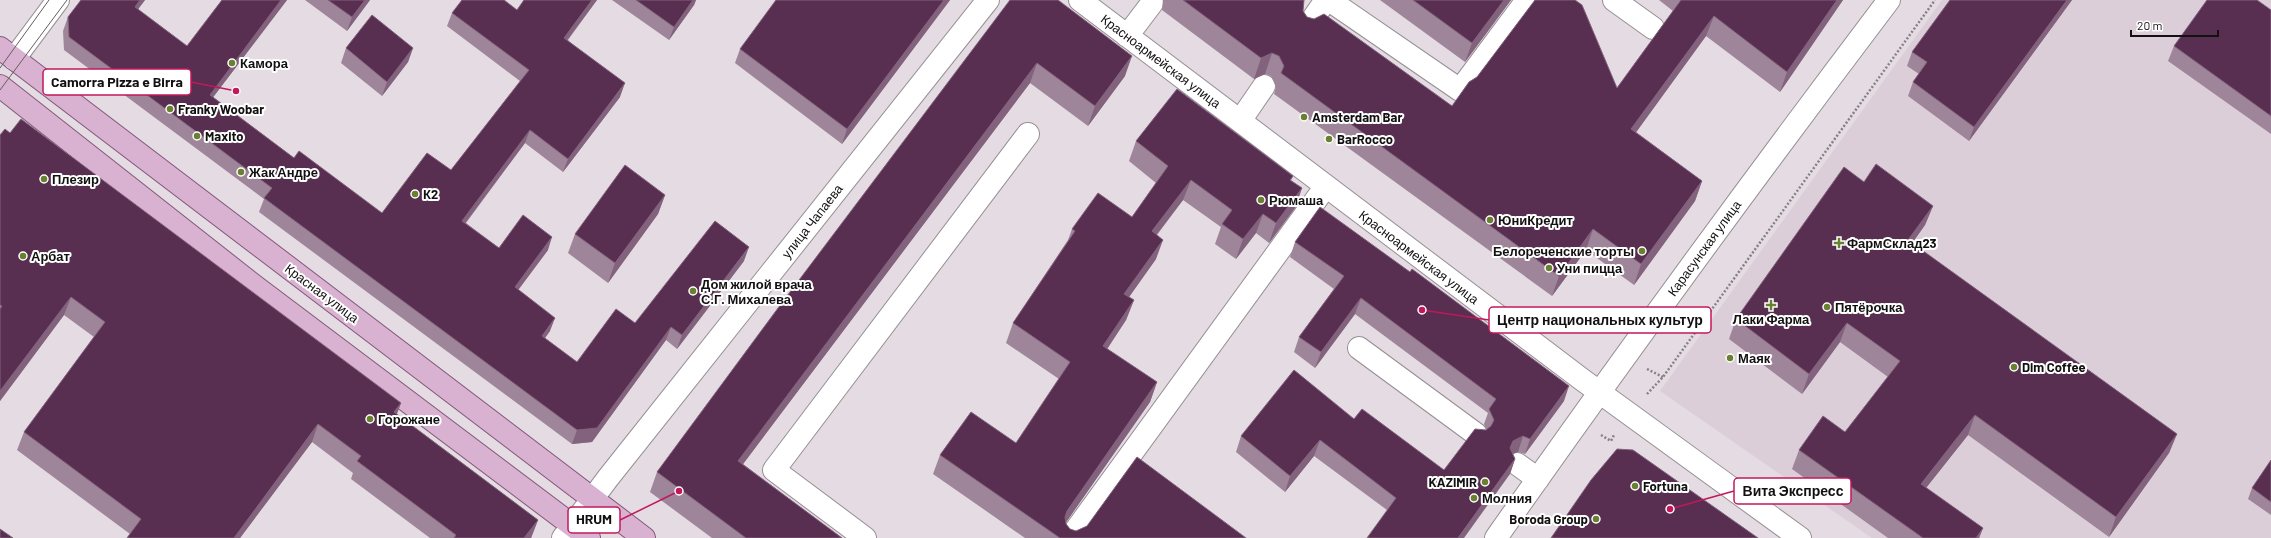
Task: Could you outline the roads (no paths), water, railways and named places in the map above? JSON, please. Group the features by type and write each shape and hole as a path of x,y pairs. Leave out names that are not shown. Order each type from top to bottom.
{"main road":[{"name":"Красная улица","path":"7,54 644,538"},
{"path":"0,86 257,288 575,534"}],"street":[{"path":"7,54 58,0"},
{"name":"улица Чапаева","path":"575,534 592,499 988,0"},
{"name":"Красноармейская улица","path":"1080,0 1599,391 1800,538"},
{"path":"1307,28 1328,0 1460,90 1527,0"},
{"path":"1614,0 1653,28"},
{"name":"Карасунская улица","path":"1496,538 1599,391 1756,176 1889,0"},
{"path":"1127,36 1152,3"},
{"path":"1240,121 1264,86"},
{"path":"865,538 774,470 1028,134"},
{"path":"1070,538 1326,186"},
{"path":"1359,348 1476,434"},
{"path":"1517,464 1538,479"}],"tram line":[{"path":"0,68 49,0"},
{"path":"0,90 67,0"}],"place":[{"name":"Камора","path":"232,63"},
{"name":"Camorra Pizza e Birra","path":"236,91"},
{"name":"Franky Woobar","path":"170,109"},
{"name":"Amsterdam Bar","path":"1304,117"},
{"name":"Maxito","path":"197,136"},
{"name":"BarRocco","path":"1329,139"},
{"name":"Жак Андре","path":"241,172"},
{"name":"Плезир","path":"44,179"},
{"name":"К2","path":"415,194"},
{"name":"Рюмаша","path":"1261,200"},
{"name":"ЮниКредит","path":"1490,220"},
{"name":"ФармСклад23","path":"1839,243"},
{"name":"Белореченские торты","path":"1642,251"},
{"name":"Арбат","path":"23,256"},
{"name":"Уни пицца","path":"1549,268"},
{"name":"Дом жилой врача С.Г. Михалева","path":"693,291"},
{"name":"Лаки Фарма","path":"1771,305"},
{"name":"Пятёрочка","path":"1827,307"},
{"name":"Центр национальных культур","path":"1422,310"},
{"name":"Маяк","path":"1730,358"},
{"name":"Dim Coffee","path":"2014,367"},
{"name":"Горожане","path":"370,419"},
{"name":"KAZIMIR","path":"1485,482"},
{"name":"Fortuna","path":"1635,486"},
{"name":"HRUM","path":"679,491"},
{"name":"Молния","path":"1474,498"},
{"name":"Вита Экспресс","path":"1670,509"},
{"name":"Boroda Group","path":"1596,519"}]}
